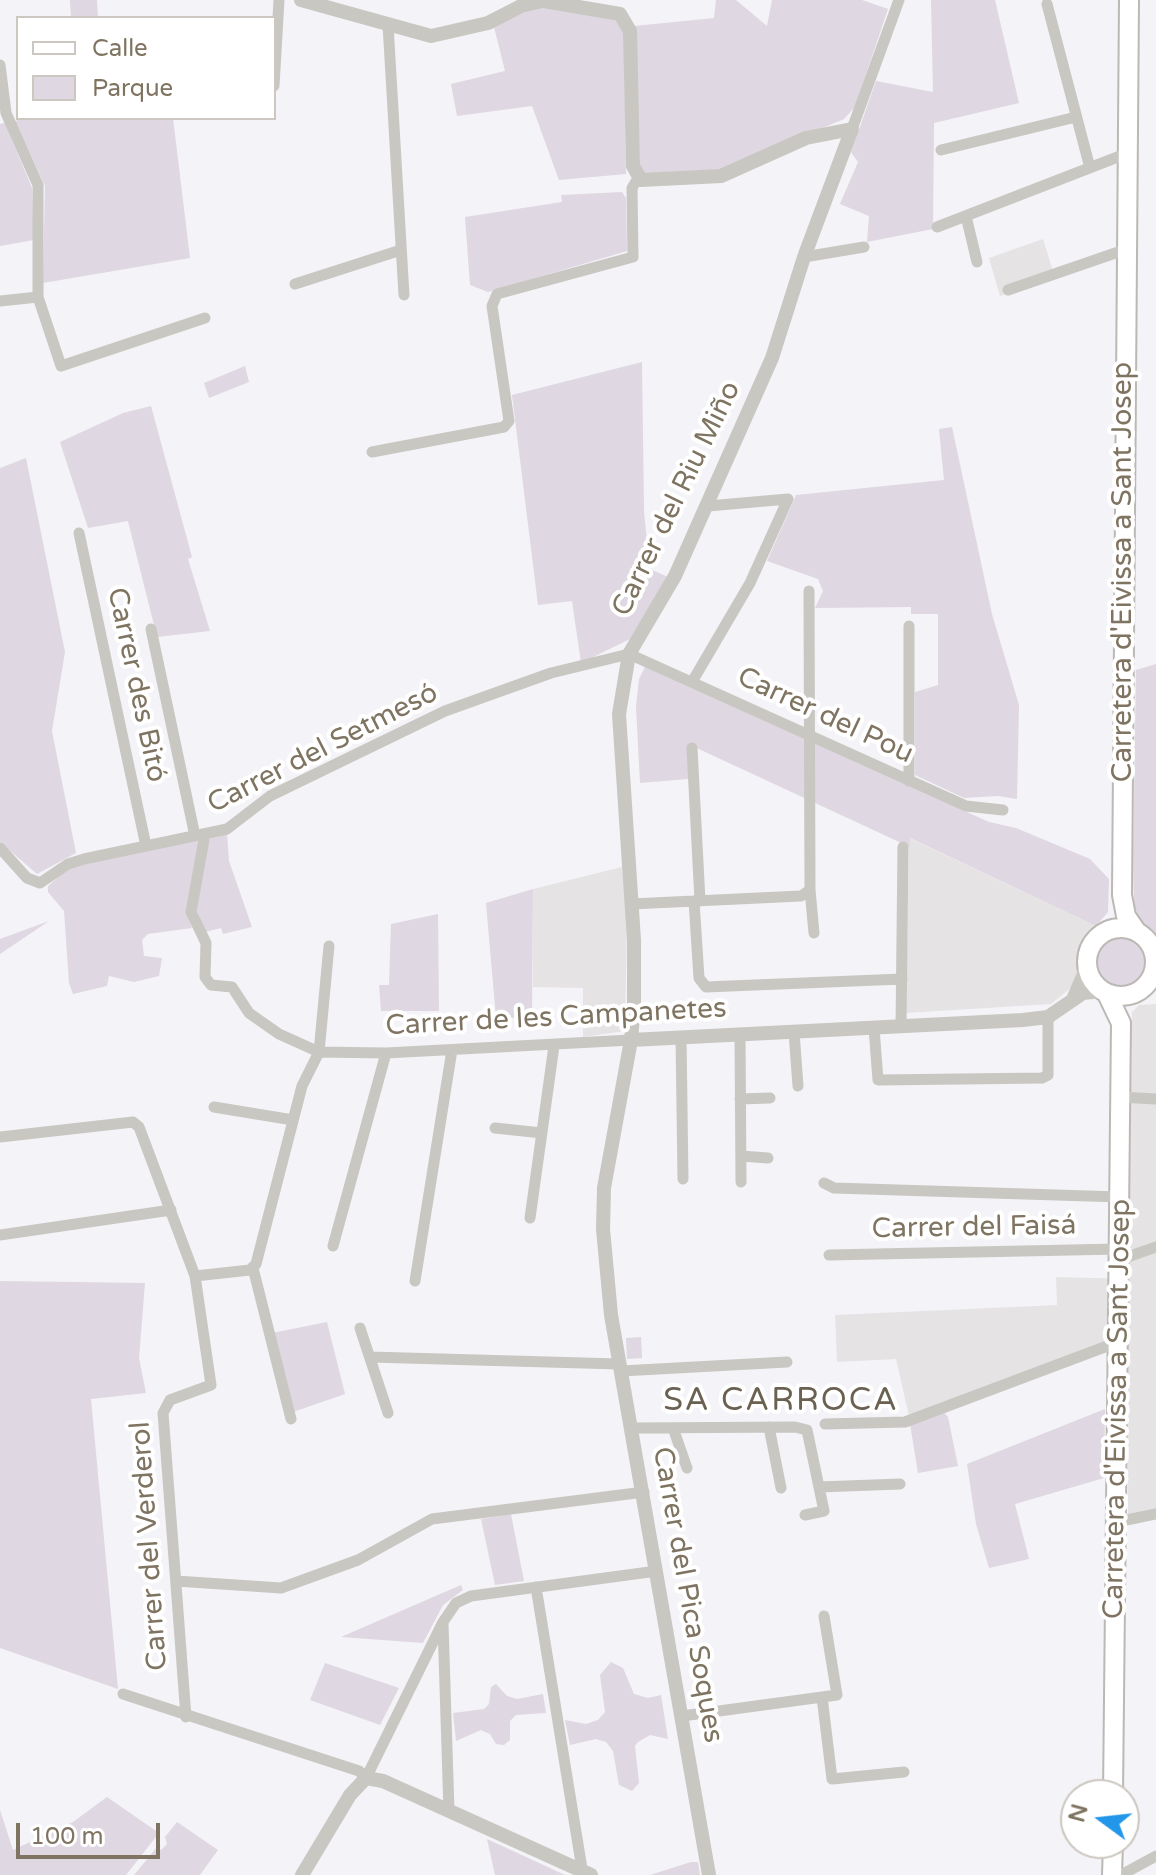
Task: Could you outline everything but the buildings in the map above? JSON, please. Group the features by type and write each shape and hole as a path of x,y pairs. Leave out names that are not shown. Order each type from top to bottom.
{"main road":[{"name":"Carretera d'Eivissa a Sant Josep","path":"1129,0 1122,895 1126,916 1148,943"},
{"name":"Carretera d'Eivissa a Sant Josep","path":"1105,932 1116,917 1122,895"},
{"path":"1124,928 1148,943 1155,959 1154,976 1137,992 1122,996 1105,992 1094,983 1087,967 1089,950 1105,932 1124,928"},
{"name":"Carretera d'Eivissa a Sant Josep","path":"1105,992 1121,1023"},
{"name":"Carretera d'Eivissa a Sant Josep","path":"1113,1779 1121,1023 1137,992"}],"street":[{"path":"276,52 279,0"},
{"path":"301,0 431,36 488,23 521,6 552,0 614,12 628,22 633,166 638,178 647,181 721,176 806,138 852,129"},
{"name":"Carrer del Riu Miño","path":"631,1040 634,979 619,714 629,654 675,576 772,358 804,257 899,0"},
{"path":"1047,4 1090,168"},
{"path":"388,25 404,295"},
{"path":"0,65 3,113 38,185 38,297 61,366 205,318"},
{"path":"941,150 1076,117"},
{"path":"937,227 1128,153"},
{"path":"372,452 504,427 509,421 492,306 497,294 633,257 632,188 638,178"},
{"path":"966,216 977,262"},
{"path":"804,257 864,247"},
{"path":"1008,290 1127,249"},
{"path":"295,284 401,250"},
{"path":"0,301 38,297"},
{"path":"692,682 750,583 788,499 708,506"},
{"name":"Carrer des Bitó","path":"79,533 146,846"},
{"path":"809,591 810,890 814,933"},
{"path":"909,626 909,781"},
{"path":"151,629 200,835 191,912 206,943 207,982 232,987 249,1013 279,1034 319,1052"},
{"name":"Carrer del Pou","path":"629,654 966,806 1003,810"},
{"name":"Carrer del Setmesó","path":"0,848 27,878 40,883 68,864 227,829 270,796 445,711 551,673 629,654"},
{"path":"692,748 699,978 706,987 902,979"},
{"path":"901,1027 903,847"},
{"path":"631,904 801,896 810,890"},
{"path":"291,1419 253,1268 302,1086 319,1052 329,946"},
{"path":"1074,997 1087,967"},
{"path":"874,1028 878,1080 1042,1078 1048,1075 1048,1017 1074,997 1105,992"},
{"name":"Carrer de les Campanetes","path":"319,1052 386,1053 554,1046 1048,1017"},
{"path":"794,1032 798,1086"},
{"path":"740,1035 741,1182"},
{"path":"681,1037 683,1179"},
{"name":"Carrer del Pica Soques","path":"631,1040 604,1188 603,1229 620,1367 709,1875"},
{"path":"530,1218 554,1046"},
{"path":"415,1281 452,1050"},
{"path":"333,1246 386,1053"},
{"path":"1120,1097 1156,1099"},
{"path":"740,1099 770,1098"},
{"path":"214,1107 293,1120"},
{"name":"Carrer del Verderol","path":"0,1137 125,1121 139,1127 195,1276 212,1375 206,1390 170,1400 163,1413 186,1717"},
{"path":"495,1128 542,1133"},
{"path":"741,1156 768,1158"},
{"path":"824,1183 834,1188 1120,1197"},
{"path":"0,1235 171,1210"},
{"name":"Carrer del Faisá","path":"829,1255 1119,1254 1156,1247"},
{"path":"195,1276 253,1268"},
{"path":"360,1328 388,1413"},
{"path":"825,1424 905,1422 1118,1342"},
{"path":"370,1357 620,1367 787,1362"},
{"path":"632,1428 769,1427 807,1430 824,1511 805,1515"},
{"path":"769,1427 781,1488"},
{"path":"673,1428 687,1468"},
{"path":"819,1487 900,1484"},
{"path":"176,1581 281,1588 358,1560 432,1519 644,1492"},
{"path":"1117,1522 1156,1514"},
{"path":"302,1875 350,1795 366,1778 443,1622 456,1603 471,1596 657,1571"},
{"path":"536,1587 585,1874"},
{"path":"682,1716 837,1695 824,1616"},
{"path":"443,1622 449,1811"},
{"path":"418,1671 432,1667 444,1676"},
{"path":"123,1694 346,1767 366,1778 383,1781 585,1874"},
{"path":"822,1697 832,1779 904,1772"},
{"path":"1121,1875 1156,1856"}],"shaded area":[{"path":"1043,239 1055,278 1000,296 989,258"},
{"path":"909,838 1096,926 1080,945 1077,977 1072,987 1051,1004 906,1013"},
{"path":"622,867 627,919 625,1031 583,1037 583,988 533,987 533,889"},
{"path":"1156,1004 1156,1509 1128,1515 1128,1342 1099,1344 909,1416 896,1359 837,1362 835,1315 1057,1305 1056,1277 1129,1279 1132,1012 1139,1005"}],"green space":[{"path":"70,0 97,0 98,16 71,16"},
{"path":"716,0 736,0 767,26 772,0 862,0 888,9 855,107 844,119 719,172 650,176 640,172 634,26 714,18"},
{"path":"931,0 995,0 1019,103 934,123 933,229 867,242 869,216 840,204 858,162 851,152 876,81 933,92"},
{"path":"551,7 618,21 624,33 626,174 559,180 532,106 457,116 451,84 505,71 494,27 520,13"},
{"path":"173,120 190,258 43,283 45,186 15,121"},
{"path":"5,123 32,188 34,240 0,246 0,124"},
{"path":"622,192 626,198 627,251 488,292 470,285 465,217 562,202 561,195"},
{"path":"642,362 644,512 650,569 668,577 630,639 581,663 572,601 538,605 512,395"},
{"path":"245,366 249,382 209,398 204,383"},
{"path":"151,406 192,557 188,559 210,631 157,637 128,521 88,528 60,442 123,413"},
{"path":"952,427 992,614 1019,705 1017,799 998,796 964,798 915,775 915,692 938,685 938,614 911,614 911,607 815,608 823,591 818,579 767,561 796,495 944,480 939,429"},
{"path":"26,458 65,652 52,731 76,853 37,874 0,842 0,468"},
{"path":"1156,664 1156,937 1139,919 1134,905 1133,862 1136,670"},
{"path":"645,667 989,822 1016,828 1090,859 1109,879 1108,912 1096,926 910,838 910,847 688,744 688,779 640,783 636,706 639,679"},
{"path":"227,833 229,861 252,927 223,934 221,928 205,932 195,906 205,850 211,836"},
{"path":"199,839 188,918 192,928 148,934 142,940 144,956 162,958 159,976 134,982 109,976 107,986 73,994 69,983 64,911 48,892 48,886 70,867"},
{"path":"533,889 532,1018 496,1018 486,903"},
{"path":"438,914 439,1011 381,1011 379,985 389,985 391,924"},
{"path":"49,921 0,954 0,939"},
{"path":"1121,935 1141,943 1149,963 1141,983 1121,991 1101,983 1093,963 1101,943"},
{"path":"0,1281 145,1283 139,1358 146,1393 91,1399 118,1689 0,1648"},
{"path":"327,1322 345,1394 293,1412 272,1333"},
{"path":"641,1337 642,1358 627,1359 626,1338"},
{"path":"1105,1409 1104,1478 1015,1504 1029,1559 989,1568 976,1524 967,1464"},
{"path":"943,1411 948,1417 958,1466 918,1473 910,1424"},
{"path":"511,1514 524,1581 495,1585 481,1519"},
{"path":"461,1585 463,1590 443,1605 423,1643 341,1637"},
{"path":"611,1662 623,1668 634,1694 648,1698 661,1695 668,1739 650,1735 635,1746 639,1783 632,1791 619,1785 613,1751 606,1742 596,1739 570,1745 565,1720 586,1724 598,1720 605,1712 600,1675"},
{"path":"325,1663 399,1688 380,1725 310,1700"},
{"path":"496,1684 507,1696 517,1699 543,1694 546,1713 516,1715 510,1721 510,1740 504,1745 496,1744 490,1734 481,1730 456,1741 453,1713 484,1709 489,1704 491,1687"},
{"path":"107,1797 159,1833 126,1875 0,1875 0,1810 13,1850 73,1822"},
{"path":"177,1822 218,1850 200,1875 134,1875 157,1847 161,1850 167,1844 165,1837"},
{"path":"487,1839 565,1875 495,1875"},
{"path":"691,1862 698,1862 700,1875 650,1875"}],"district":[{"name":"SA CARROCA","path":"781,1402"}]}
